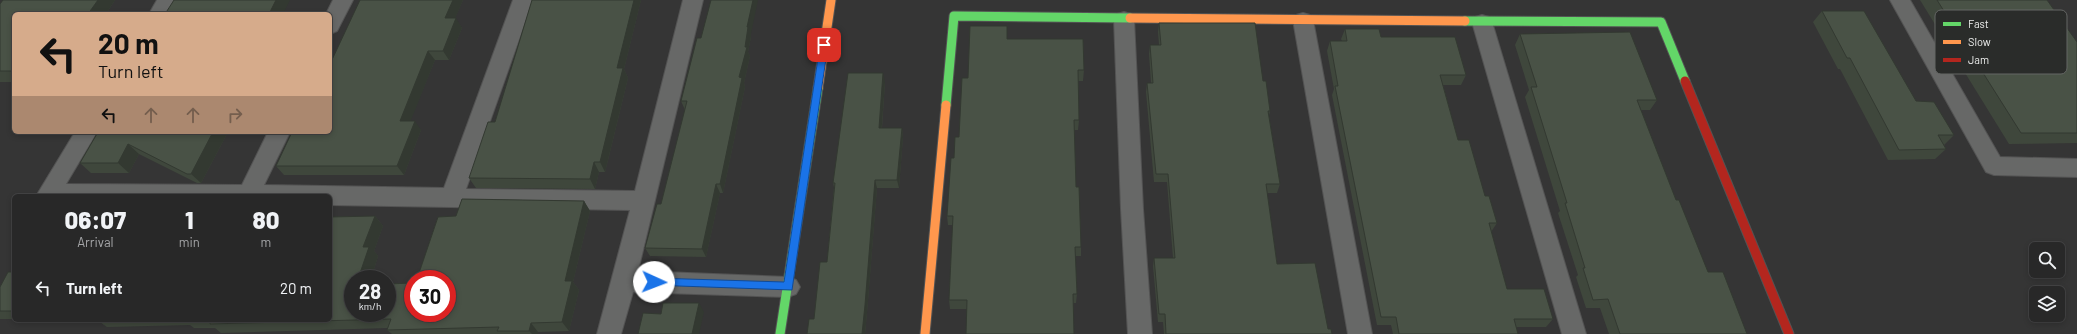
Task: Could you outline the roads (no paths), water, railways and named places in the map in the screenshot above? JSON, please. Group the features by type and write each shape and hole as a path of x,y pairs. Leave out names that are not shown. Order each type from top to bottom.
{"street":[{"path":"160,12 167,0"},
{"path":"332,22 343,0"},
{"path":"452,197 524,0"},
{"path":"609,334 624,281 693,0"},
{"path":"780,334 830,0"},
{"path":"1900,0 1935,62"},
{"path":"925,334 954,16 1124,19 1661,22 1790,334"},
{"path":"1124,19 1132,210 1140,334"},
{"path":"1303,20 1360,334"},
{"path":"1482,22 1574,334"},
{"path":"1942,74 1994,166 2077,168"},
{"path":"85,134 49,192 249,194 278,134"},
{"path":"332,195 643,201"},
{"path":"624,281 788,286"}]}
